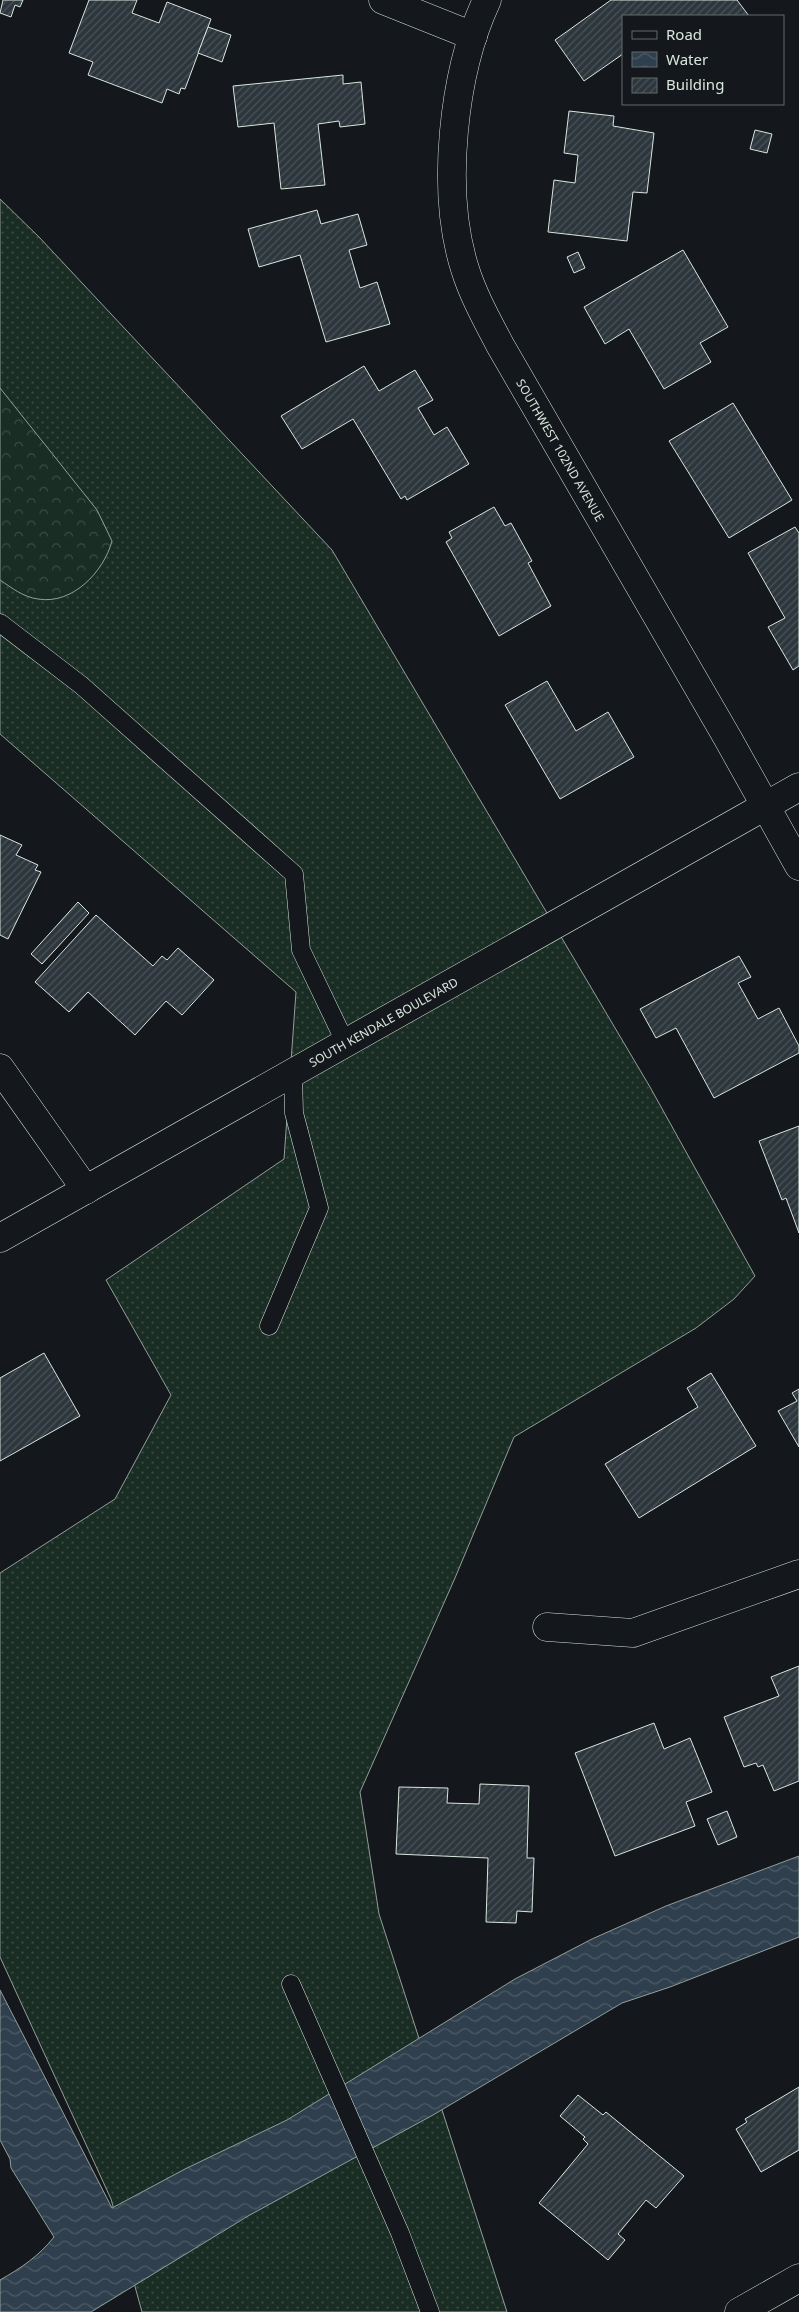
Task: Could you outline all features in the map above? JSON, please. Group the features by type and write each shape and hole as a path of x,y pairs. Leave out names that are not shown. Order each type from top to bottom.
{"street":[{"path":"383,0 473,36"},
{"name":"SOUTHWEST 102ND AVENUE","path":"487,0 462,69 454,136 453,169 458,236 471,285 500,345 799,866"},
{"name":"SOUTH KENDALE BOULEVARD","path":"0,1238 799,787"},
{"path":"0,1068 86,1190"},
{"path":"547,1627 633,1633 799,1574"},
{"path":"739,2312 799,2278"}],"lane":[{"path":"0,623 81,685 294,874 301,950 346,1044"},
{"path":"269,1326 319,1208 294,1113 293,1074"},
{"path":"291,1984 327,2072 372,2166 430,2312"}],"green space":[{"path":"0,199 39,237 332,550 650,1087 755,1276 734,1299 696,1328 514,1437 455,1578 360,1792 379,1914 507,2312 142,2312 111,2199 0,1957 0,1573 115,1499 171,1395 106,1280 284,1159 296,992 0,734"},
{"path":"0,388 97,510 112,541 102,564 94,574 85,584 63,597 51,599 33,598 18,592 0,580"}],"water":[{"path":"799,1856 799,1937 670,1987 622,2003 433,2115 248,2216 91,2312 0,2312 0,2280 29,2261 54,2237 11,2168 10,2159 0,2140 0,1990 112,2208 185,2169 287,2120 515,1979 592,1939 666,1906"}],"building":[{"path":"3,0 23,0 20,7 15,5 11,17 0,13"},
{"path":"89,0 137,0 132,13 159,23 167,2 211,19 185,89 181,88 179,94 167,89 162,103 88,75 93,62 69,53"},
{"path":"611,0 737,0 748,15 622,15 622,55 584,81 555,40"},
{"path":"208,27 231,35 222,62 198,53"},
{"path":"343,75 343,84 361,82 365,124 340,127 339,121 318,124 325,185 281,189 274,123 238,127 233,86"},
{"path":"569,111 614,116 613,126 654,133 647,193 633,192 627,241 548,232 554,180 575,183 578,155 564,153"},
{"path":"755,130 772,134 767,153 750,149"},
{"path":"317,210 321,224 358,214 367,245 349,250 360,288 377,282 390,324 326,342 300,255 259,267 248,229"},
{"path":"683,250 728,327 700,343 711,362 664,389 629,329 605,344 584,307"},
{"path":"578,252 585,268 574,273 567,257"},
{"path":"364,366 379,391 415,370 433,400 418,408 434,435 447,427 469,464 407,500 405,496 401,499 353,419 302,449 281,416"},
{"path":"733,403 792,500 729,538 669,441"},
{"path":"494,507 505,526 511,523 532,561 528,563 551,606 499,636 446,542 452,538 449,532"},
{"path":"795,527 799,533 799,666 793,670 768,627 785,618 748,553"},
{"path":"547,681 576,731 608,712 634,757 560,799 505,705"},
{"path":"0,835 22,845 16,855 38,865 35,870 41,872 8,939 0,935"},
{"path":"78,902 89,913 42,964 31,954"},
{"path":"96,915 153,966 162,956 167,960 178,948 214,980 182,1015 166,1001 135,1035 88,992 69,1012 35,982"},
{"path":"739,956 751,977 738,983 758,1019 779,1008 799,1046 799,1053 714,1098 676,1028 656,1038 640,1009"},
{"path":"799,1126 799,1233 786,1198 782,1200 759,1141"},
{"path":"44,1353 80,1416 0,1461 0,1378"},
{"path":"711,1373 756,1446 639,1518 605,1464 698,1407 687,1388"},
{"path":"799,1389 799,1447 778,1411 797,1401 792,1393"},
{"path":"799,1666 799,1781 774,1791 763,1765 758,1767 756,1763 744,1767 724,1717 779,1696 771,1677"},
{"path":"654,1723 664,1749 690,1738 712,1792 686,1802 695,1826 615,1856 575,1753"},
{"path":"480,1784 529,1786 527,1858 534,1858 532,1912 517,1911 516,1923 486,1922 488,1858 396,1854 399,1787 448,1788 447,1803 479,1804"},
{"path":"727,1811 737,1837 718,1845 707,1819"},
{"path":"799,2087 799,2150 761,2172 736,2129 747,2122 745,2119"},
{"path":"578,2095 603,2115 606,2112 684,2176 656,2208 646,2200 618,2234 625,2240 608,2260 539,2203 588,2144 583,2139 585,2137 560,2116"}]}
